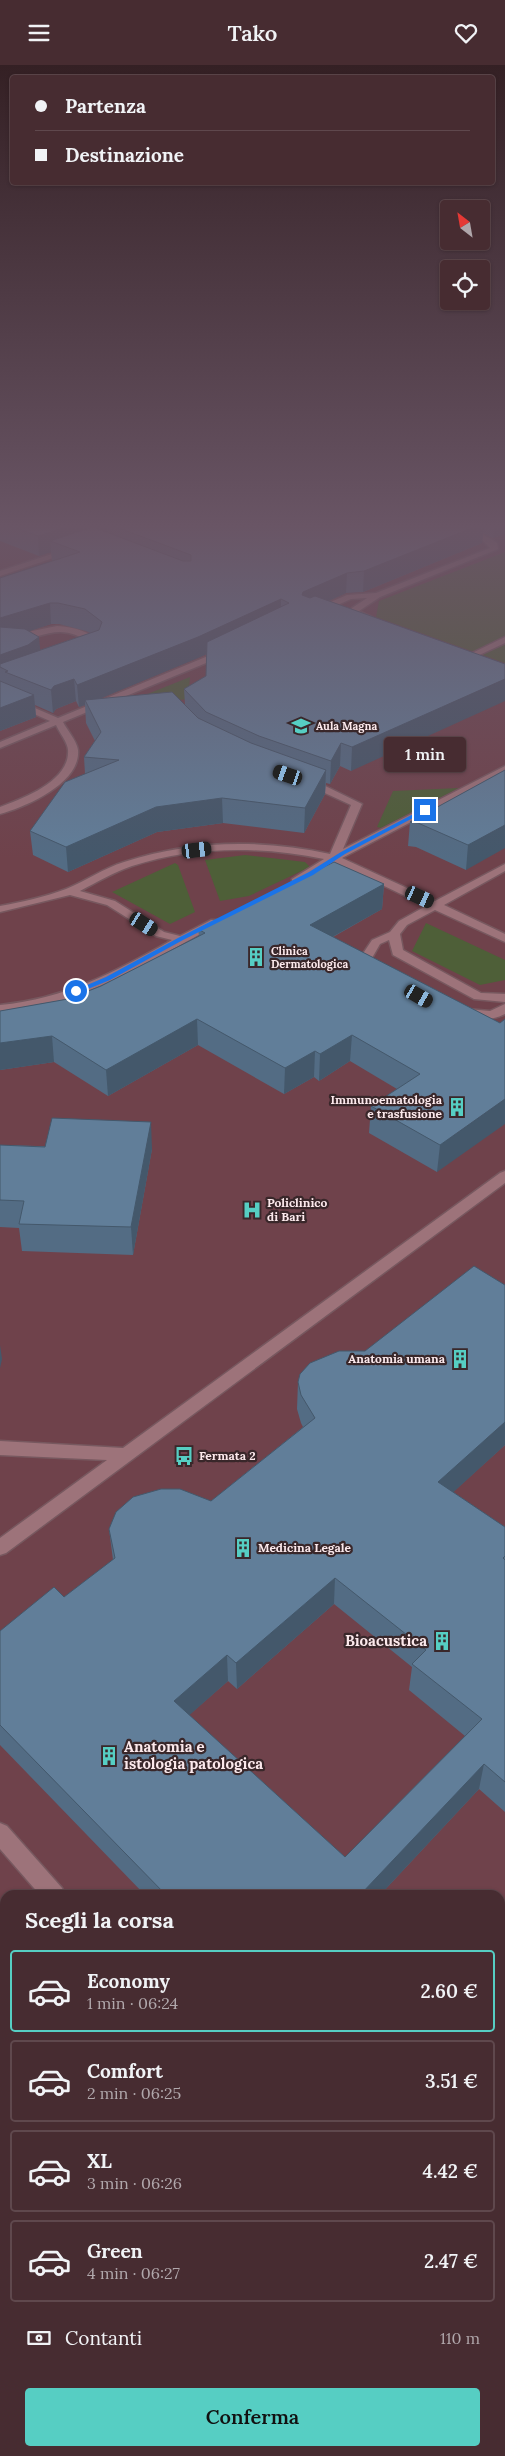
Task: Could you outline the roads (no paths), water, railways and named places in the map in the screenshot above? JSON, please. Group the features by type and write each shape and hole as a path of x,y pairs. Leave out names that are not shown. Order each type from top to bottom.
{"street":[{"path":"30,636 4,644 30,647"},
{"path":"84,636 98,645 96,650 89,652"},
{"path":"472,655 505,640"},
{"path":"0,745 202,667 232,649"},
{"path":"462,651 488,661"},
{"path":"0,696 58,721 84,720"},
{"path":"0,811 37,797 69,770 73,749 58,721"},
{"path":"285,887 334,858 505,769"},
{"path":"297,777 322,786 356,803 334,858"},
{"path":"0,909 33,903 70,891 127,864 175,853 265,846 299,849 334,858 505,938"},
{"path":"389,979 373,970 366,958 376,941 394,934 403,923 505,867"},
{"path":"70,891 111,903 160,934 180,939"},
{"path":"0,1009 44,1004 108,979 224,917"},
{"path":"394,934 397,952 478,996 505,999"},
{"path":"452,1009 479,1017 500,1013 505,1008"},
{"path":"0,1548 129,1455 505,1176"},
{"path":"0,1448 129,1455"},
{"path":"0,1833 50,1890"}],"place":[{"name":"Aula Magna","path":"301,726"},
{"name":"Clinica Dermatologica","path":"256,957"},
{"name":"Immunoematologia e trasfusione","path":"457,1107"},
{"name":"Policlinico di Bari","path":"252,1210"},
{"name":"Anatomia umana","path":"460,1359"},
{"name":"Fermata 2","path":"184,1456"},
{"name":"Medicina Legale","path":"243,1548"},
{"name":"Bioacustica","path":"442,1641"},
{"name":"Anatomia e istologia patologica","path":"109,1756"}]}
